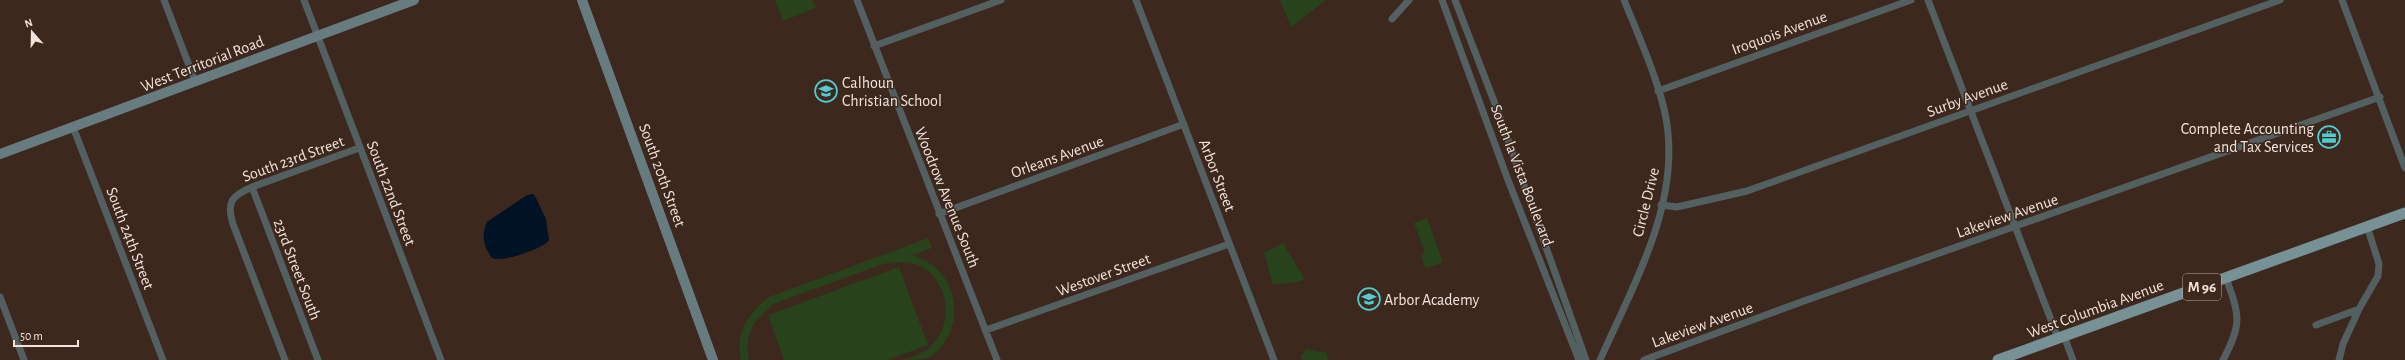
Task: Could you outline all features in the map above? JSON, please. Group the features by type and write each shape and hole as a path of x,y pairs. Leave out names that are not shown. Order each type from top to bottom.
{"main road":[{"name":"West Columbia Avenue","path":"1998,360 2405,213"}],"street":[{"path":"164,0 195,81"},
{"name":"South 22nd Street","path":"304,0 359,148 441,360"},
{"name":"West Territorial Road","path":"0,154 414,0"},
{"name":"South 20th Street","path":"582,0 713,360"},
{"name":"Woodrow Avenue South","path":"857,0 997,360"},
{"path":"874,46 1001,0"},
{"name":"Arbor Street","path":"1136,0 1274,360"},
{"path":"1392,19 1409,0"},
{"name":"South la Vista Boulevard","path":"1442,0 1508,180 1579,360"},
{"name":"South la Vista Boulevard","path":"1455,0 1497,109 1586,360"},
{"name":"Circle Drive","path":"1600,360 1652,239 1669,166 1668,132 1658,90 1624,0"},
{"name":"Iroquois Avenue","path":"1658,90 1911,0"},
{"path":"1928,0 2015,227 2061,337 2073,360"},
{"name":"Surby Avenue","path":"1661,205 1677,208 1747,191 2280,0"},
{"path":"2342,0 2380,97 2405,168"},
{"name":"Lakeview Avenue","path":"1644,360 2380,97"},
{"name":"Orleans Avenue","path":"939,214 1184,124"},
{"name":"South 24th Street","path":"73,127 163,360"},
{"name":"South 23rd Street","path":"285,360 229,212 232,199 236,194 252,187 359,148"},
{"name":"23rd Street South","path":"252,187 318,360"},
{"path":"2339,360 2343,344 2359,309 2378,276 2379,264 2367,226"},
{"name":"Westover Street","path":"986,330 1229,244"},
{"path":"2223,360 2238,327 2232,296 2226,278"},
{"path":"0,297 24,360"},
{"path":"2316,325 2359,309"}],"green space":[{"path":"775,0 812,0 816,8 783,21"},
{"path":"1280,0 1326,0 1291,27"},
{"path":"1427,218 1443,262 1426,269 1421,256 1425,252 1414,223"},
{"path":"928,238 932,248 913,255 930,263 939,271 946,280 954,303 954,315 948,338 941,348 932,356 922,359 902,360 924,352 937,338 945,318 946,307 944,296 940,286 925,269 915,264 899,262 883,264 773,304 755,322 749,335 747,346 749,360 741,360 740,341 745,324 755,310 769,297"},
{"path":"1283,243 1304,278 1302,281 1273,285 1264,253"},
{"path":"899,267 928,345 887,360 784,360 768,315"},
{"path":"1306,349 1327,353 1328,360 1302,360 1301,356"}],"water":[{"path":"534,194 546,219 549,240 545,244 522,254 504,259 492,258 484,240 484,231 487,222 527,195"}],"place":[{"name":"Calhoun Christian School","path":"826,91"},
{"name":"Complete Accounting and Tax Services","path":"2329,137"},
{"name":"Arbor Academy","path":"1369,299"}]}
